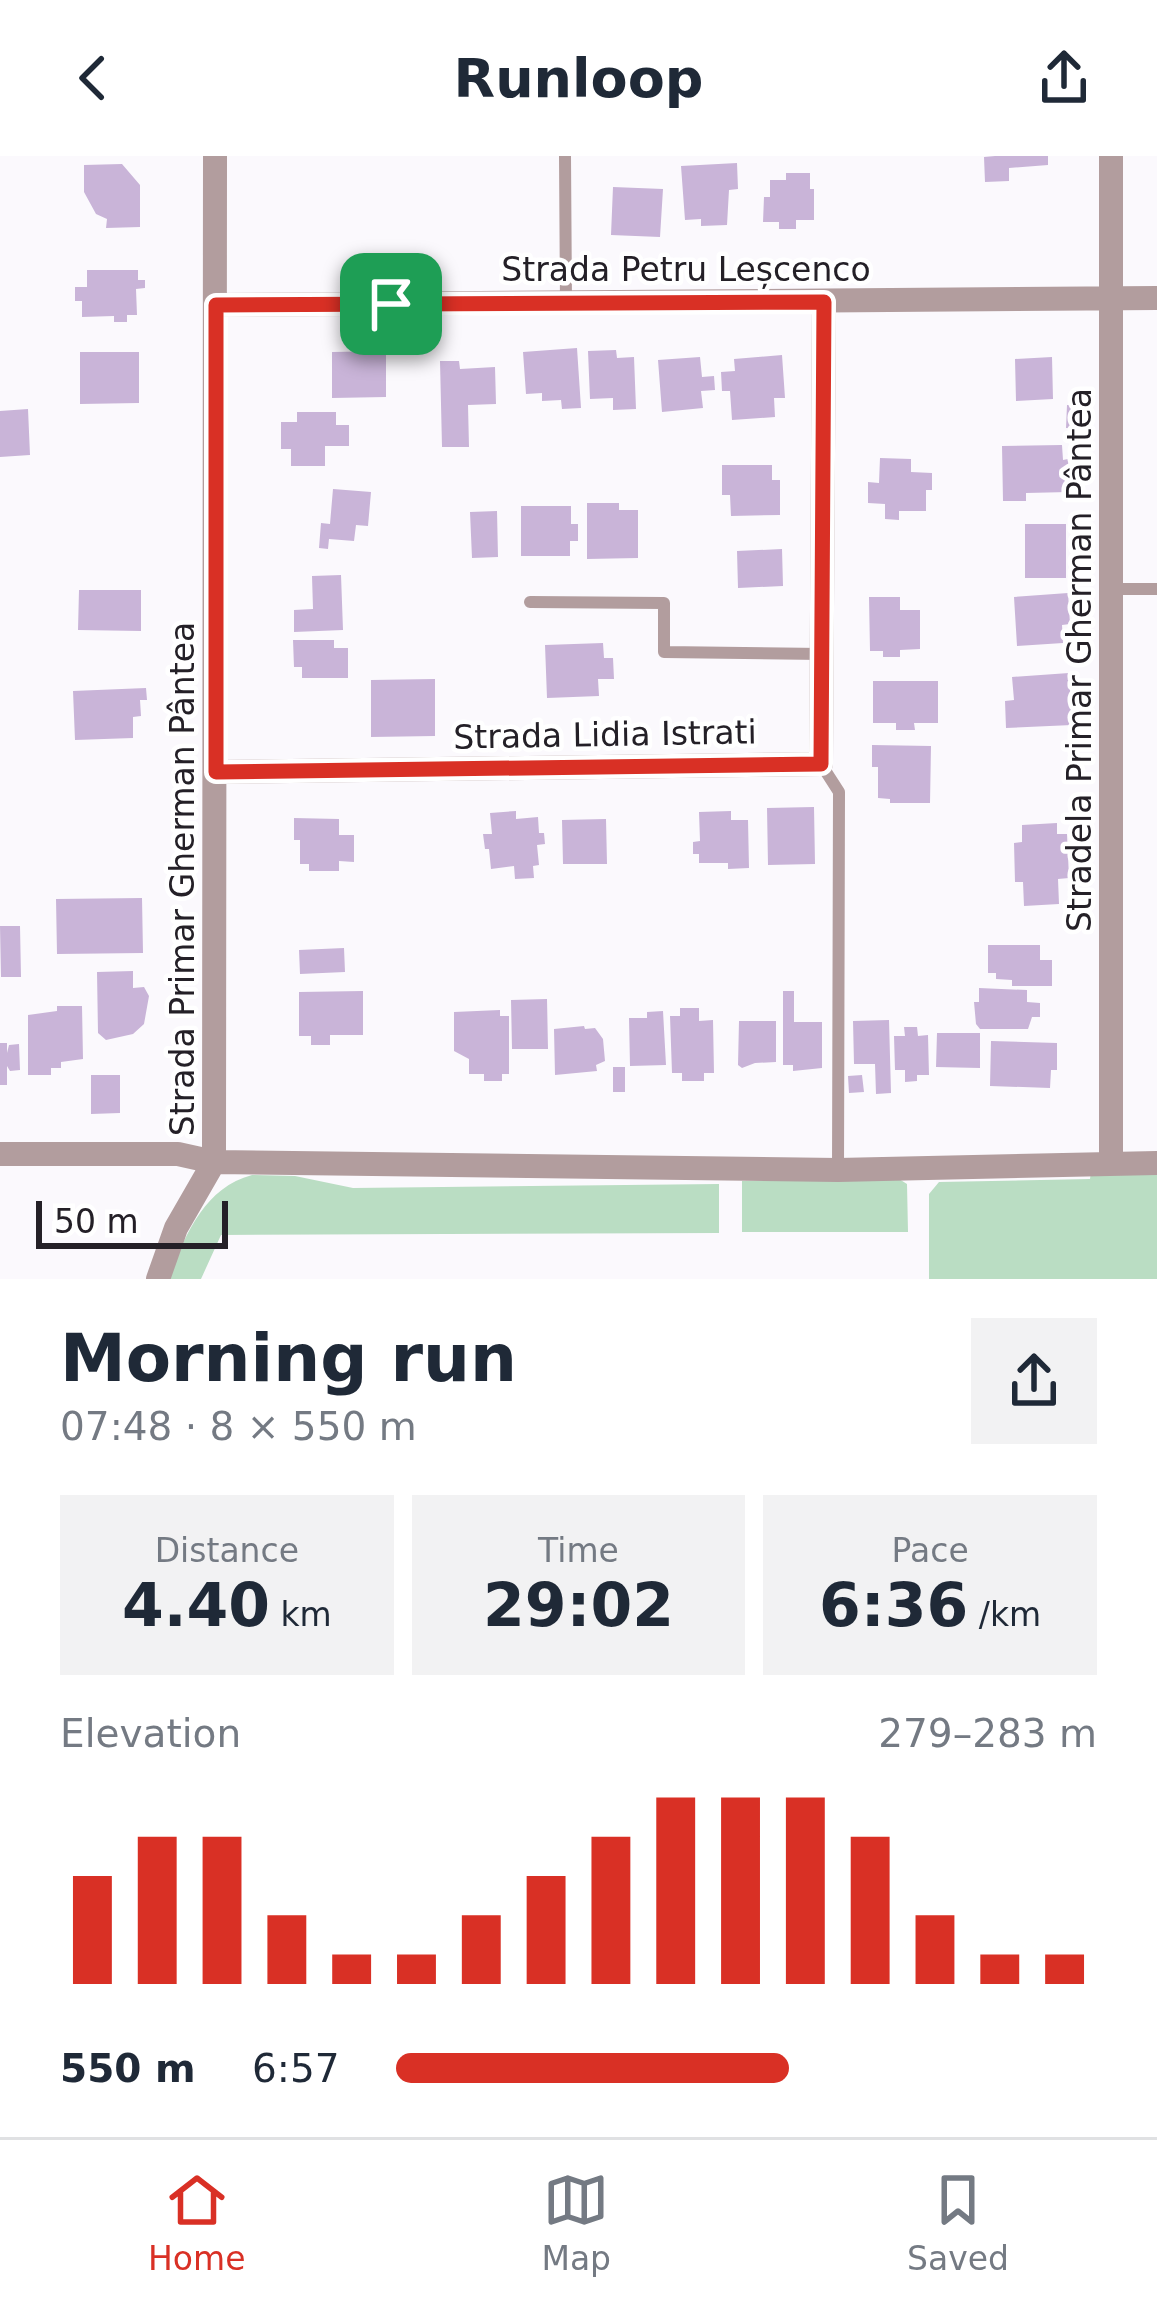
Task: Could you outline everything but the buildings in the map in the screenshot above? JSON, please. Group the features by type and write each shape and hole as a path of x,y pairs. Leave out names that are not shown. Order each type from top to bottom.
{"street":[{"name":"Strada Primar Gherman Pântea","path":"215,156 214,1162 838,1170 1157,1163"},
{"name":"Stradela Primar Gherman Pântea","path":"1111,156 1111,1163"},
{"name":"Strada Petru Leșcenco","path":"216,305 1157,298"},
{"path":"821,764 824,302"},
{"name":"Strada Lidia Istrati","path":"216,772 821,764"},
{"path":"0,1154 178,1154 214,1162 176,1228 158,1279"}],"lane":[{"path":"566,156 566,303"},
{"path":"1113,589 1157,590"},
{"path":"530,602 664,603 664,652 824,654"},
{"path":"821,764 839,792 838,1170"}],"green space":[{"path":"1091,1172 1157,1172 1157,1279 929,1279 929,1194 939,1182 1090,1179"},
{"path":"252,1175 295,1176 353,1188 719,1184 719,1233 221,1235 201,1279 168,1279 189,1231 208,1203 235,1181"},
{"path":"899,1179 907,1184 908,1232 742,1232 742,1181"}],"route":[{"path":"824,302 821,764 216,772 216,305 391,304 824,302"}]}
